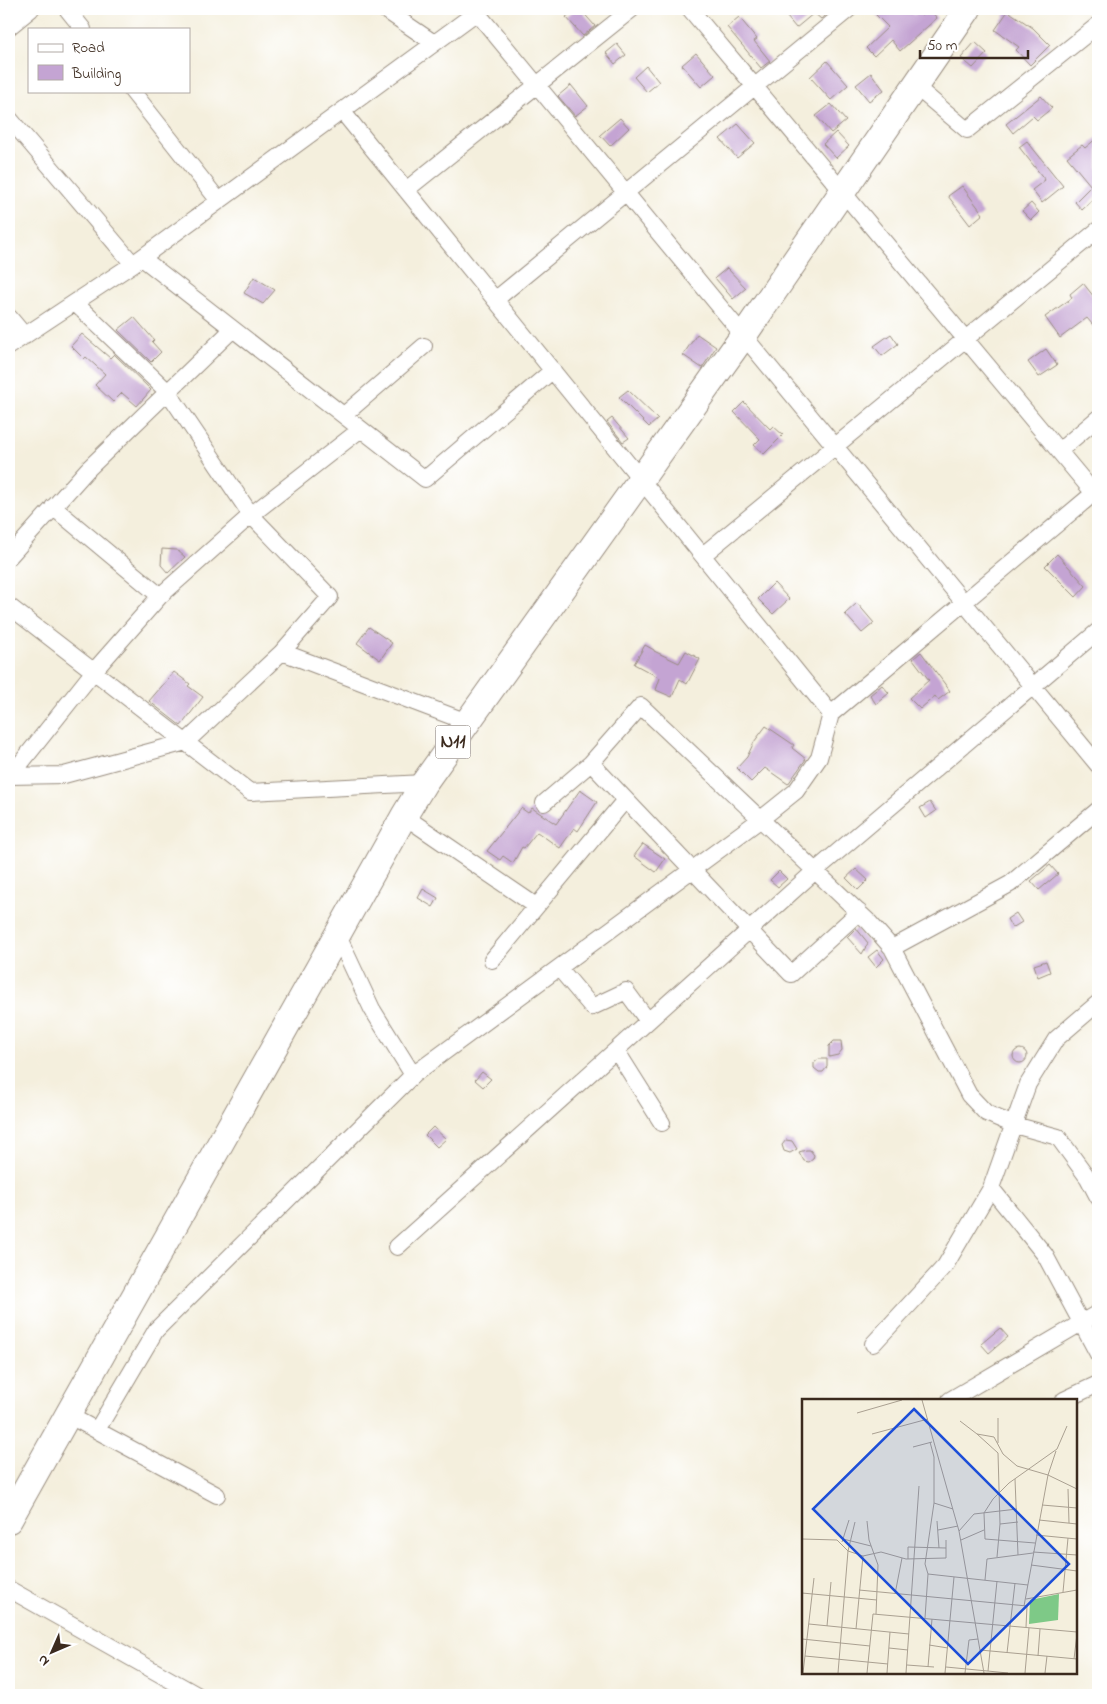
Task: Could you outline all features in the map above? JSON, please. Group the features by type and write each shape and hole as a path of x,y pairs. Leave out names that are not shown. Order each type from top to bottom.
{"main road":[{"name":"N11","path":"9,1520 337,934 424,783 744,335 966,10"}],"street":[{"path":"9,27 31,9"},
{"path":"67,9 82,28"},
{"path":"384,9 434,43"},
{"path":"406,190 632,9"},
{"path":"97,1430 156,1330 413,1075 761,819 796,791 819,758 831,714 964,602 1096,496 690,9"},
{"path":"495,300 849,9"},
{"path":"9,346 138,261 476,10 1098,765"},
{"path":"915,86 967,130 1098,25"},
{"path":"133,92 219,201"},
{"path":"342,111 831,714"},
{"path":"9,118 138,261 233,329 424,479 552,370"},
{"path":"703,556 1098,230"},
{"path":"10,777 64,775 186,742 282,652 330,596 251,514 168,392 75,303"},
{"path":"9,317 25,336"},
{"path":"9,557 87,470 233,329"},
{"path":"344,416 424,346"},
{"path":"1059,451 1098,418"},
{"path":"10,777 94,671 160,596 251,514 360,429"},
{"path":"53,507 160,596"},
{"path":"9,606 250,792 424,783"},
{"path":"397,1247 815,871 1098,631"},
{"path":"282,652 467,722"},
{"path":"544,803 591,763 642,706 859,912 892,948 969,1095 986,1113 1014,1125 1058,1137 1093,1174 1098,1197"},
{"path":"591,763 791,974 859,912"},
{"path":"492,960 625,800"},
{"path":"892,948 1010,884 1098,810"},
{"path":"404,816 536,906"},
{"path":"337,934 372,1009 413,1075"},
{"path":"559,968 592,1007 626,991 648,1021"},
{"path":"873,1344 945,1266 991,1188 1028,1084 1056,1039 1098,1003"},
{"path":"616,1050 662,1123"},
{"path":"991,1188 1045,1255 1098,1354"},
{"path":"952,1399 1098,1313"},
{"path":"1066,1399 1098,1384"},
{"path":"68,1415 217,1495"},
{"path":"9,1589 197,1695"}],"building":[{"path":"576,9 580,9 595,26 583,36 566,17"},
{"path":"797,9 834,9 821,19 814,13 796,28 787,17"},
{"path":"882,9 908,9 914,15 918,11 921,15 929,9 937,18 900,51 891,40 874,56 866,48 888,27 876,15"},
{"path":"1008,11 1033,28 1050,45 1030,65 1016,50 1019,47 995,30"},
{"path":"739,17 757,39 754,41 770,61 761,68 727,27"},
{"path":"975,42 987,53 973,68 961,58"},
{"path":"617,44 626,55 615,64 606,53"},
{"path":"696,53 715,75 701,87 682,65"},
{"path":"827,61 848,85 831,100 810,77"},
{"path":"646,66 659,82 647,92 634,77"},
{"path":"871,73 884,90 869,101 856,85"},
{"path":"571,85 588,106 575,116 558,96"},
{"path":"1041,96 1052,108 1037,120 1033,116 1013,133 1006,124"},
{"path":"831,104 846,121 831,133 816,116"},
{"path":"620,118 629,128 610,146 600,135"},
{"path":"738,124 755,143 737,158 720,139"},
{"path":"836,132 849,146 836,158 823,144"},
{"path":"1098,137 1098,195 1082,210 1075,202 1091,186 1067,157 1082,145 1085,148"},
{"path":"1027,141 1063,186 1042,203 1032,190 1045,180 1019,147"},
{"path":"962,186 983,214 970,225 948,196"},
{"path":"1031,203 1039,212 1031,220 1022,211"},
{"path":"727,268 746,288 733,299 715,278"},
{"path":"254,277 275,290 263,304 244,293"},
{"path":"1083,283 1098,302 1098,331 1087,318 1060,338 1045,317 1072,298 1070,294"},
{"path":"134,317 154,340 152,342 161,352 151,362 118,330"},
{"path":"82,334 110,358 114,354 151,390 137,406 122,393 113,402 95,385 105,374 86,357 84,359 71,346"},
{"path":"697,334 716,347 702,368 683,355"},
{"path":"891,334 898,344 882,356 874,346"},
{"path":"1046,349 1057,365 1039,377 1028,362"},
{"path":"628,390 658,419 649,427 619,397"},
{"path":"744,402 770,429 773,426 783,435 764,454 754,445 760,439 734,412"},
{"path":"612,418 629,438 623,442 607,422"},
{"path":"162,549 177,550 185,557 168,573 161,565"},
{"path":"1057,554 1086,586 1076,597 1045,566"},
{"path":"774,583 789,599 773,614 758,599"},
{"path":"857,603 874,623 862,633 845,614"},
{"path":"369,627 392,643 380,660 357,643"},
{"path":"645,645 679,663 686,651 700,659 687,684 680,679 672,697 656,690 660,678 634,664"},
{"path":"921,652 950,691 938,700 935,696 920,709 909,698 929,680 913,659"},
{"path":"174,672 203,697 181,726 149,701"},
{"path":"882,685 889,693 876,704 870,695"},
{"path":"766,726 794,745 792,748 806,759 788,784 765,768 751,782 737,768 747,757 754,742"},
{"path":"580,790 597,802 578,831 574,828 560,848 537,832 524,848 522,847 513,863 503,856 500,860 487,851 521,808 528,813 532,808 556,824"},
{"path":"930,802 936,811 926,818 920,808"},
{"path":"643,844 665,859 656,872 634,856"},
{"path":"1050,865 1058,874 1039,890 1031,881"},
{"path":"856,869 868,880 858,890 846,878"},
{"path":"779,871 787,879 778,887 770,880"},
{"path":"423,889 438,898 433,907 418,898"},
{"path":"1016,913 1022,922 1012,928 1007,919"},
{"path":"856,928 868,943 862,954 847,937"},
{"path":"877,950 884,959 876,967 868,957"},
{"path":"1046,961 1050,972 1038,977 1034,965"},
{"path":"834,1041 841,1041 842,1050 838,1055 829,1057 829,1046"},
{"path":"1017,1049 1023,1049 1027,1056 1023,1063 1017,1063 1013,1059 1013,1053"},
{"path":"819,1059 827,1059 827,1067 823,1072 819,1072 814,1068 814,1063"},
{"path":"482,1072 491,1079 483,1087 475,1080"},
{"path":"433,1127 446,1139 437,1147 425,1135"},
{"path":"786,1140 792,1141 797,1149 790,1153 784,1151 782,1145"},
{"path":"810,1150 814,1155 813,1159 809,1162 804,1161 799,1152"},
{"path":"1000,1328 1008,1337 989,1353 981,1344"}]}
